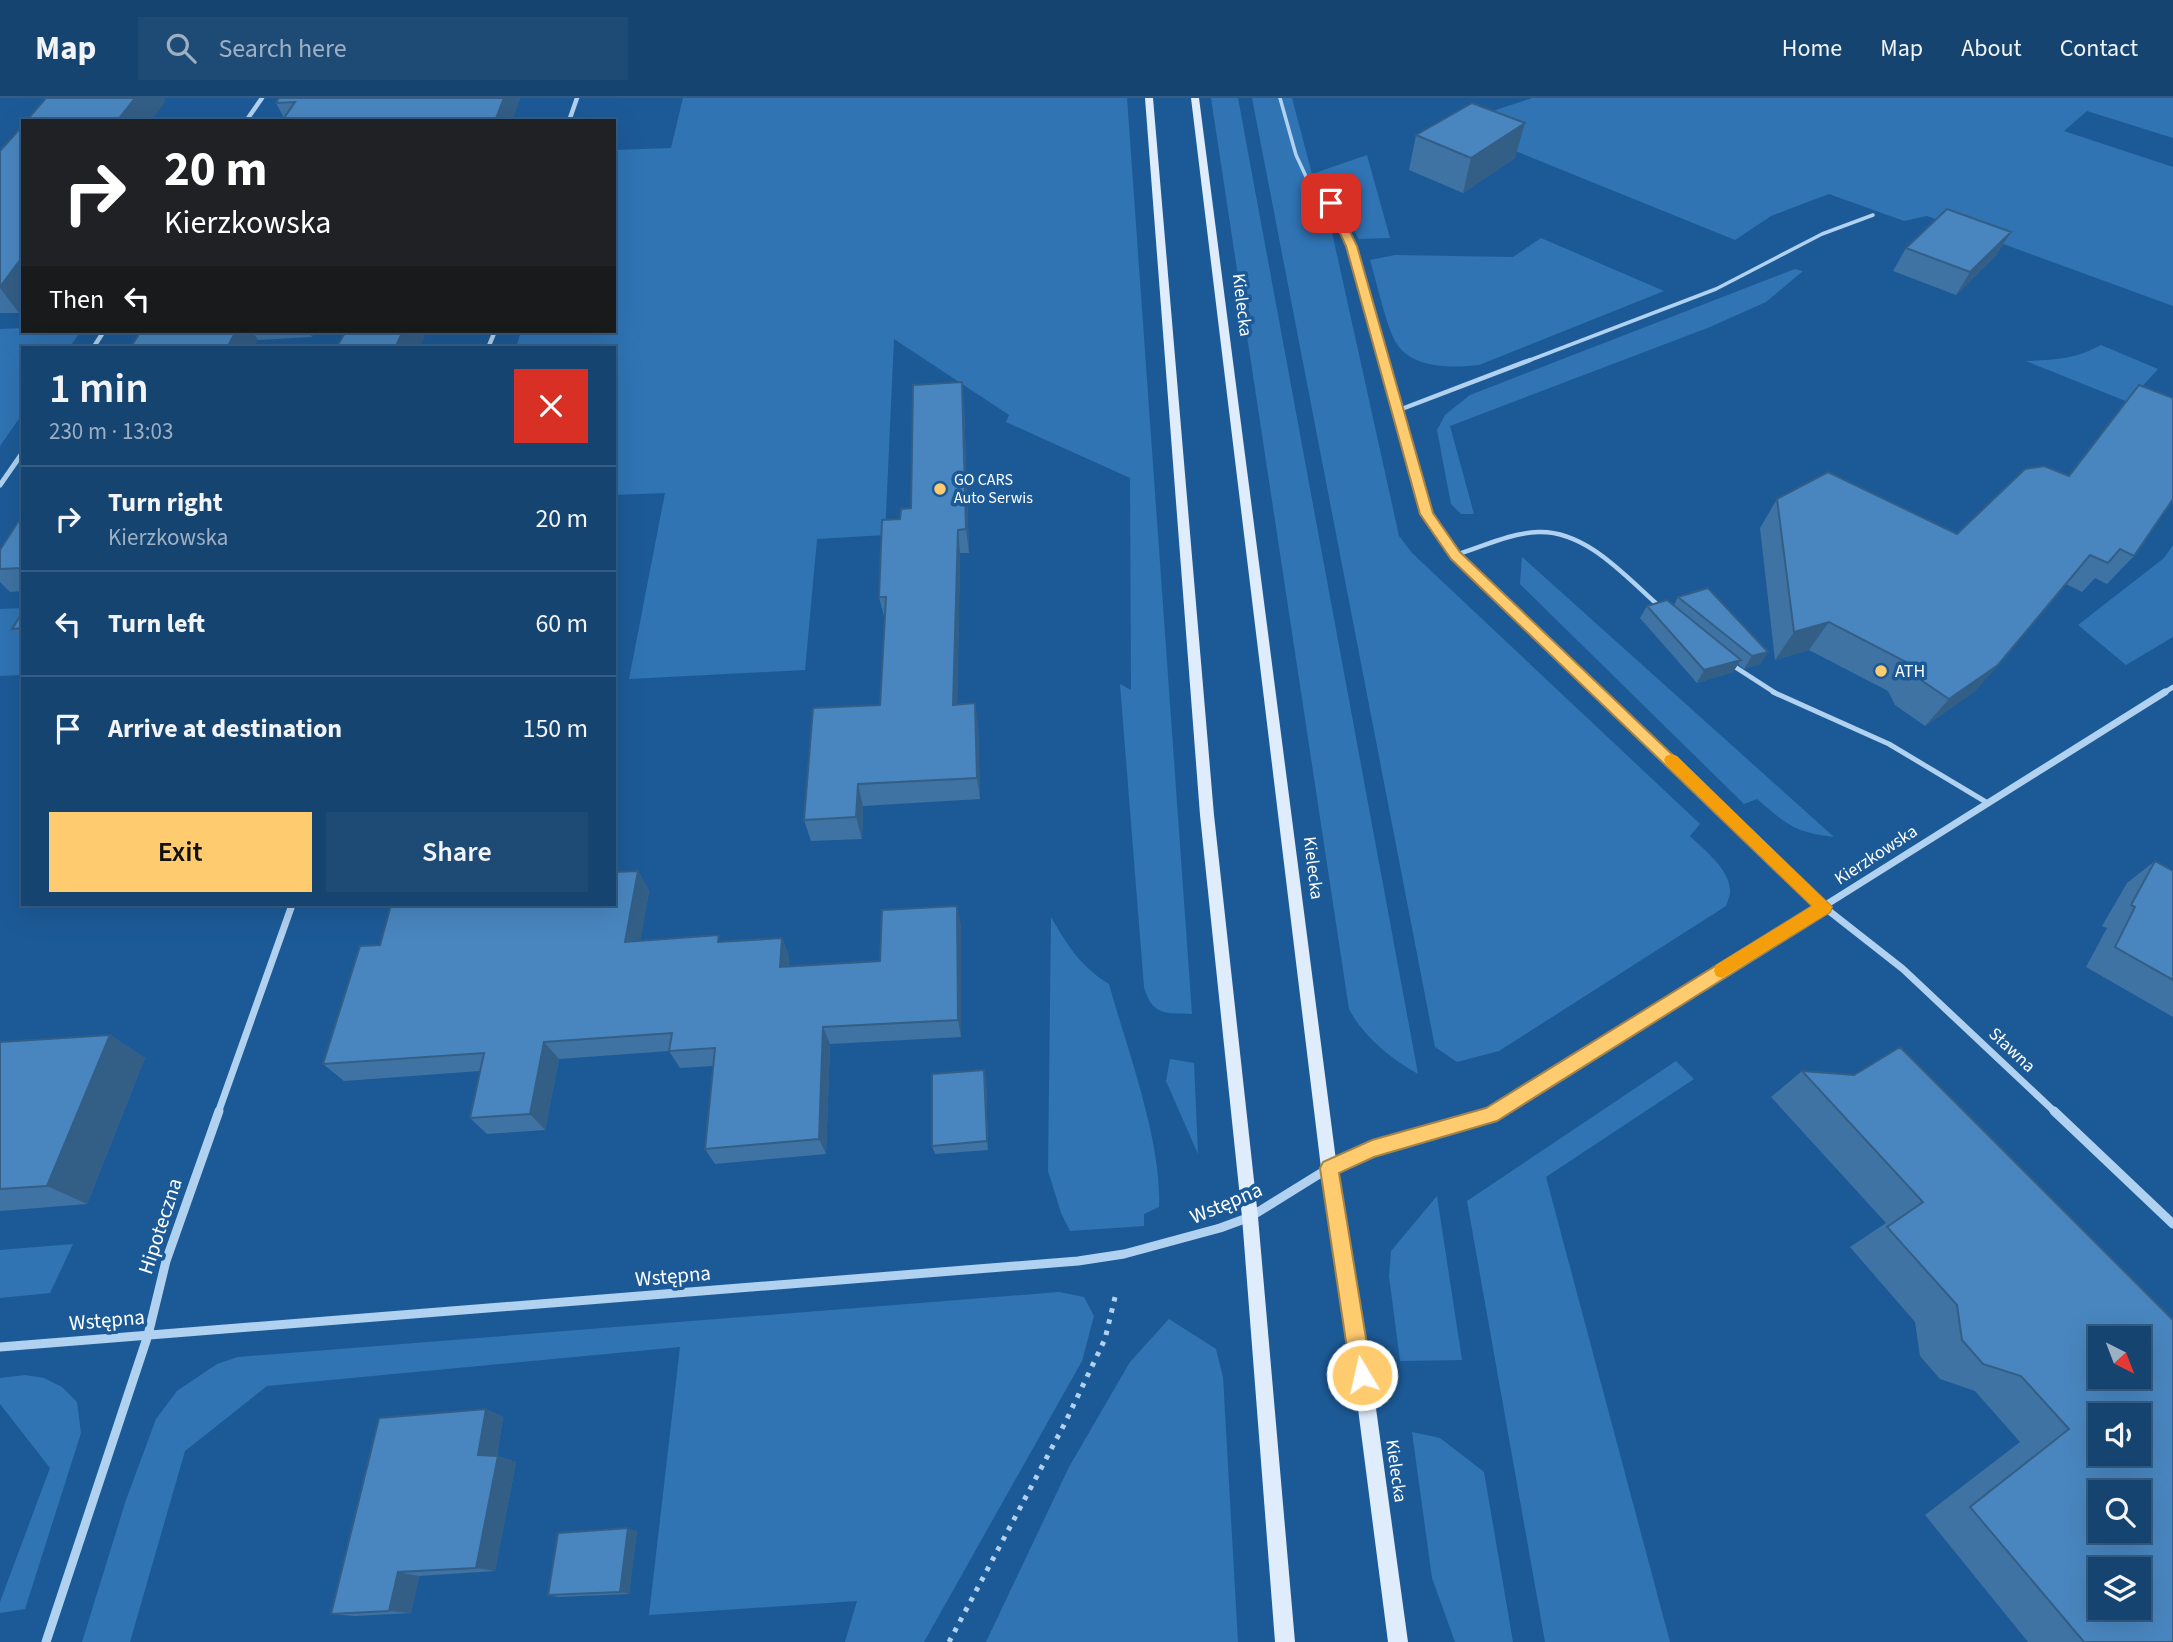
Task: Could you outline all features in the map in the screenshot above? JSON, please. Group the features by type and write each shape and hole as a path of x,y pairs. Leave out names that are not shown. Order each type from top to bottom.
{"main road":[{"path":"1149,98 1207,815 1250,1217 1285,1642"},
{"name":"Kielecka","path":"1195,98 1329,1168 1366,1401 1398,1642"}],"street":[{"path":"247,119 262,98"},
{"path":"570,119 577,98"},
{"path":"0,485 21,455"},
{"name":"Kierzkowska","path":"1329,1168 1372,1149 1491,1115 2173,687"},
{"name":"Hipoteczna","path":"46,1642 148,1335 166,1261 292,906"},
{"name":"Sławna","path":"1824,907 1903,969 2173,1224"},
{"name":"Wstępna","path":"0,1347 1078,1261 1124,1254 1191,1238 1250,1217 1329,1168"}],"lane":[{"path":"1280,98 1296,155 1310,185 1331,203 1352,246 1426,514 1455,555 1824,907"},
{"path":"1399,410 1716,289 1746,276 1822,234 1873,215"},
{"path":"1455,555 1537,532 1553,533 1587,546 1662,608"},
{"path":"1724,659 1745,676 1778,695 1891,745 1956,787 1986,802"}],"path":[{"path":"949,1642 1065,1423 1105,1339 1124,1254"}],"shaded area":[{"path":"683,98 1127,98 1192,1014 1161,1011 1151,1003 1144,987 1120,684 1131,690 1130,478 1006,422 1009,415 894,339 885,535 817,539 805,670 629,679 665,493 616,495 616,346 517,346 520,333 616,333 616,150 671,148"},
{"path":"1211,98 1238,98 1418,1074 1379,1046 1349,1009"},
{"path":"1252,98 1292,98 1312,174 1367,155 1390,238 1359,239 1336,202 1318,188 1326,205 1399,536 1412,553 1700,824 1690,836 1715,860 1729,882 1730,892 1726,906 1499,1051 1457,1062 1435,1047"},
{"path":"1532,98 2173,98 2173,138 2087,111 2064,131 2173,167 2173,306 1927,216 1904,221 1829,194 1771,216 1735,240 1451,125"},
{"path":"1541,238 1664,291 1479,365 1446,366 1423,362 1404,352 1397,344 1370,260 1395,255 1513,257"},
{"path":"1795,269 1803,271 1766,302 1710,327 1450,426 1474,514 1461,514 1451,504 1437,430 1445,415 1470,395"},
{"path":"21,328 21,333 80,333 70,346 21,346 21,416 0,446 0,329"},
{"path":"2101,345 2158,369 2128,402 2026,361 2074,356"},
{"path":"2173,545 2173,637 2126,665 2078,625 2164,558"},
{"path":"1522,557 1834,837 1800,830 1757,799 1744,804 1520,584"},
{"path":"21,608 20,675 0,676 0,609"},
{"path":"1051,917 1075,955 1109,984 1142,1095 1155,1153 1159,1207 1144,1214 1144,1226 1070,1231 1061,1213 1048,1171"},
{"path":"1170,1059 1194,1063 1198,1154 1166,1081"},
{"path":"1676,1061 1694,1079 1546,1177 1670,1642 1545,1642 1467,1201"},
{"path":"1437,1196 1462,1360 1400,1361 1389,1276 1391,1251"},
{"path":"73,1244 50,1293 0,1298 0,1250"},
{"path":"1059,1292 1084,1297 1094,1316 1082,1361 924,1642 845,1642 857,1601 649,1615 680,1347 267,1386 185,1451 130,1642 82,1642 126,1500 156,1419 177,1391 217,1364 238,1357"},
{"path":"1169,1319 1216,1349 1223,1377 1238,1642 986,1642 1069,1467 1130,1362"},
{"path":"25,1375 44,1378 62,1387 77,1402 81,1433 25,1609 0,1613 0,1602 50,1468 0,1404 0,1378"},
{"path":"1412,1432 1440,1438 1484,1472 1513,1642 1455,1642 1432,1578"}],"building":[{"path":"46,98 135,98 119,119 28,119"},
{"path":"279,98 504,98 496,119 283,119 295,102 276,103"},
{"path":"1472,103 1525,123 1471,158 1416,135"},
{"path":"21,127 21,259 0,287 0,151"},
{"path":"1947,209 2011,232 1970,272 1906,248"},
{"path":"140,333 235,333 228,346 131,346"},
{"path":"345,333 402,333 396,346 337,346"},
{"path":"962,382 966,529 958,530 953,705 975,703 977,778 858,784 856,817 804,820 813,708 880,705 886,597 879,597 882,520 900,519 901,509 911,508 913,385"},
{"path":"2139,385 2173,398 2173,499 2134,556 2120,549 2108,563 2090,555 1998,665 1949,699 1918,678 1910,664 1829,622 1794,632 1777,499 1828,472 1957,534 2025,469 2044,466 2069,476"},
{"path":"21,517 21,568 0,569 0,550"},
{"path":"1708,588 1768,652 1752,656 1678,597"},
{"path":"1667,600 1741,660 1704,670 1647,606"},
{"path":"21,614 21,628 12,629"},
{"path":"2155,861 2173,871 2173,980 2115,947 2135,907 2131,905"},
{"path":"638,871 625,942 719,935 718,942 782,938 780,967 880,961 882,910 957,906 958,1020 823,1027 819,1139 705,1149 715,1048 669,1051 672,1033 544,1042 530,1114 470,1118 484,1053 323,1064 360,946 380,945 391,906 616,906 616,872"},
{"path":"110,1035 47,1186 0,1189 0,1042"},
{"path":"1900,1047 2173,1320 2173,1642 2084,1642 1970,1507 2069,1429 2021,1376 1983,1364 1962,1340 1957,1305 1887,1227 1923,1202 1802,1071 1854,1075"},
{"path":"984,1070 987,1141 932,1146 932,1074"},
{"path":"486,1409 478,1455 498,1456 476,1568 398,1572 389,1611 331,1614 379,1418"},
{"path":"628,1528 620,1592 548,1595 558,1533"}],"slow traffic":[{"path":"1672,760 1824,907 1722,971"}],"place":[{"name":"GO CARS Auto Serwis","path":"940,489"},
{"name":"ATH","path":"1881,671"}],"route":[{"path":"1331,203 1339,214 1352,246 1426,514 1434,526 1444,536 1455,555 1824,907 1491,1115 1372,1149 1329,1168 1362,1375"}]}
